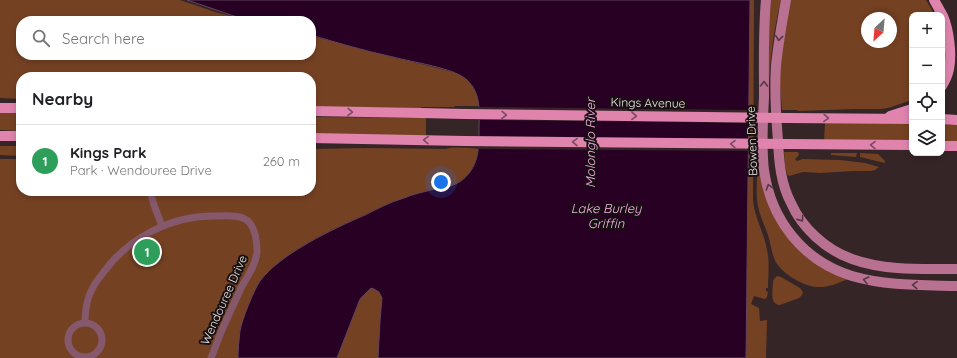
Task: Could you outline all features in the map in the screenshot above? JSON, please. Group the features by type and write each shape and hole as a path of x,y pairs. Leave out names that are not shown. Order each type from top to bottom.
{"main road":[{"name":"Bowen Drive","path":"766,0 762,126 764,169 769,189 780,218 792,236 817,259 851,276 886,283 957,286"},
{"name":"Bowen Drive","path":"786,0 780,30 776,66 776,126 783,184 791,204 802,222 824,244 851,259 870,264 901,268 957,268"},
{"path":"934,0 944,18 950,45 949,69 943,84"},
{"path":"0,108 16,108"},
{"path":"882,119 909,110"},
{"name":"Kings Avenue","path":"316,111 909,119"},
{"path":"945,120 957,120"},
{"path":"0,136 16,136"},
{"path":"316,138 909,146"},
{"path":"945,146 957,146"}],"street":[{"path":"152,196 162,226"},
{"name":"Wendouree Drive","path":"85,323 86,304 89,294 96,282 105,269 120,253 142,237 162,226 187,218 223,216 245,219 254,230 257,254 222,330 211,358"},
{"path":"85,323 93,325 97,329 100,333 102,341 96,353 88,357 83,357 73,352 69,346 68,340 69,332 77,325 85,323"}],"shaded area":[{"path":"0,0 180,0 231,16 16,16 16,60 316,60 316,37 460,74 473,87 477,94 480,106 421,108 316,107 316,72 16,72 16,99 0,98"},
{"path":"750,0 754,0 753,199 755,212 766,243 769,264 768,288 766,288 766,291 768,292 767,297 765,299 754,296 751,304 759,308 760,321 767,320 766,358 746,358"},
{"path":"768,0 781,0 776,21 770,64 769,86 765,86"},
{"path":"789,0 926,0 933,12 909,12 909,101 881,109 782,110 779,73"},
{"path":"0,113 16,113 16,131 0,130"},
{"path":"316,117 426,118 426,136 316,134"},
{"path":"825,122 909,123 909,142 824,141"},
{"path":"945,124 957,124 957,142 945,142"},
{"path":"0,146 16,146 16,156 0,155"},
{"path":"457,147 479,149 473,168 467,176 456,184 430,190 394,202 338,227 301,247 267,273 240,329 238,358 0,358 0,159 16,159 16,196 316,196 316,149 446,149"},
{"path":"784,152 798,152 799,155 795,159 797,161 803,159 840,160 865,163 879,167 871,171 821,173 803,172 789,176 785,166"},
{"path":"831,153 857,153 856,157 831,155"},
{"path":"860,153 878,154 885,161 885,163 860,157"},
{"path":"758,154 760,154 779,222 848,279 828,286 810,286 791,277 777,264 761,218 757,200"},
{"path":"777,276 800,288 803,292 802,295 799,298 780,305 774,302 772,292 773,281"},
{"path":"371,288 379,292 382,298 378,358 337,358 360,299"}],"water":[{"name":"Lake Burley Griffin","path":"187,0 750,0 746,358 378,358 382,298 379,292 371,288 360,299 337,358 238,358 240,331 243,319 252,298 260,281 281,261 308,243 384,206 415,194 453,185 467,176 474,165 478,152 479,104 472,85 467,80 453,72 316,36 316,16 234,16"}],"pier":[{"path":"478,107 750,110 750,123 477,120"},
{"path":"477,136 750,139 750,151 477,149"}],"place":[{"name":"Kings Park","path":"147,252"}],"water label":[{"name":"Molonglo River","path":"590,143"}]}
